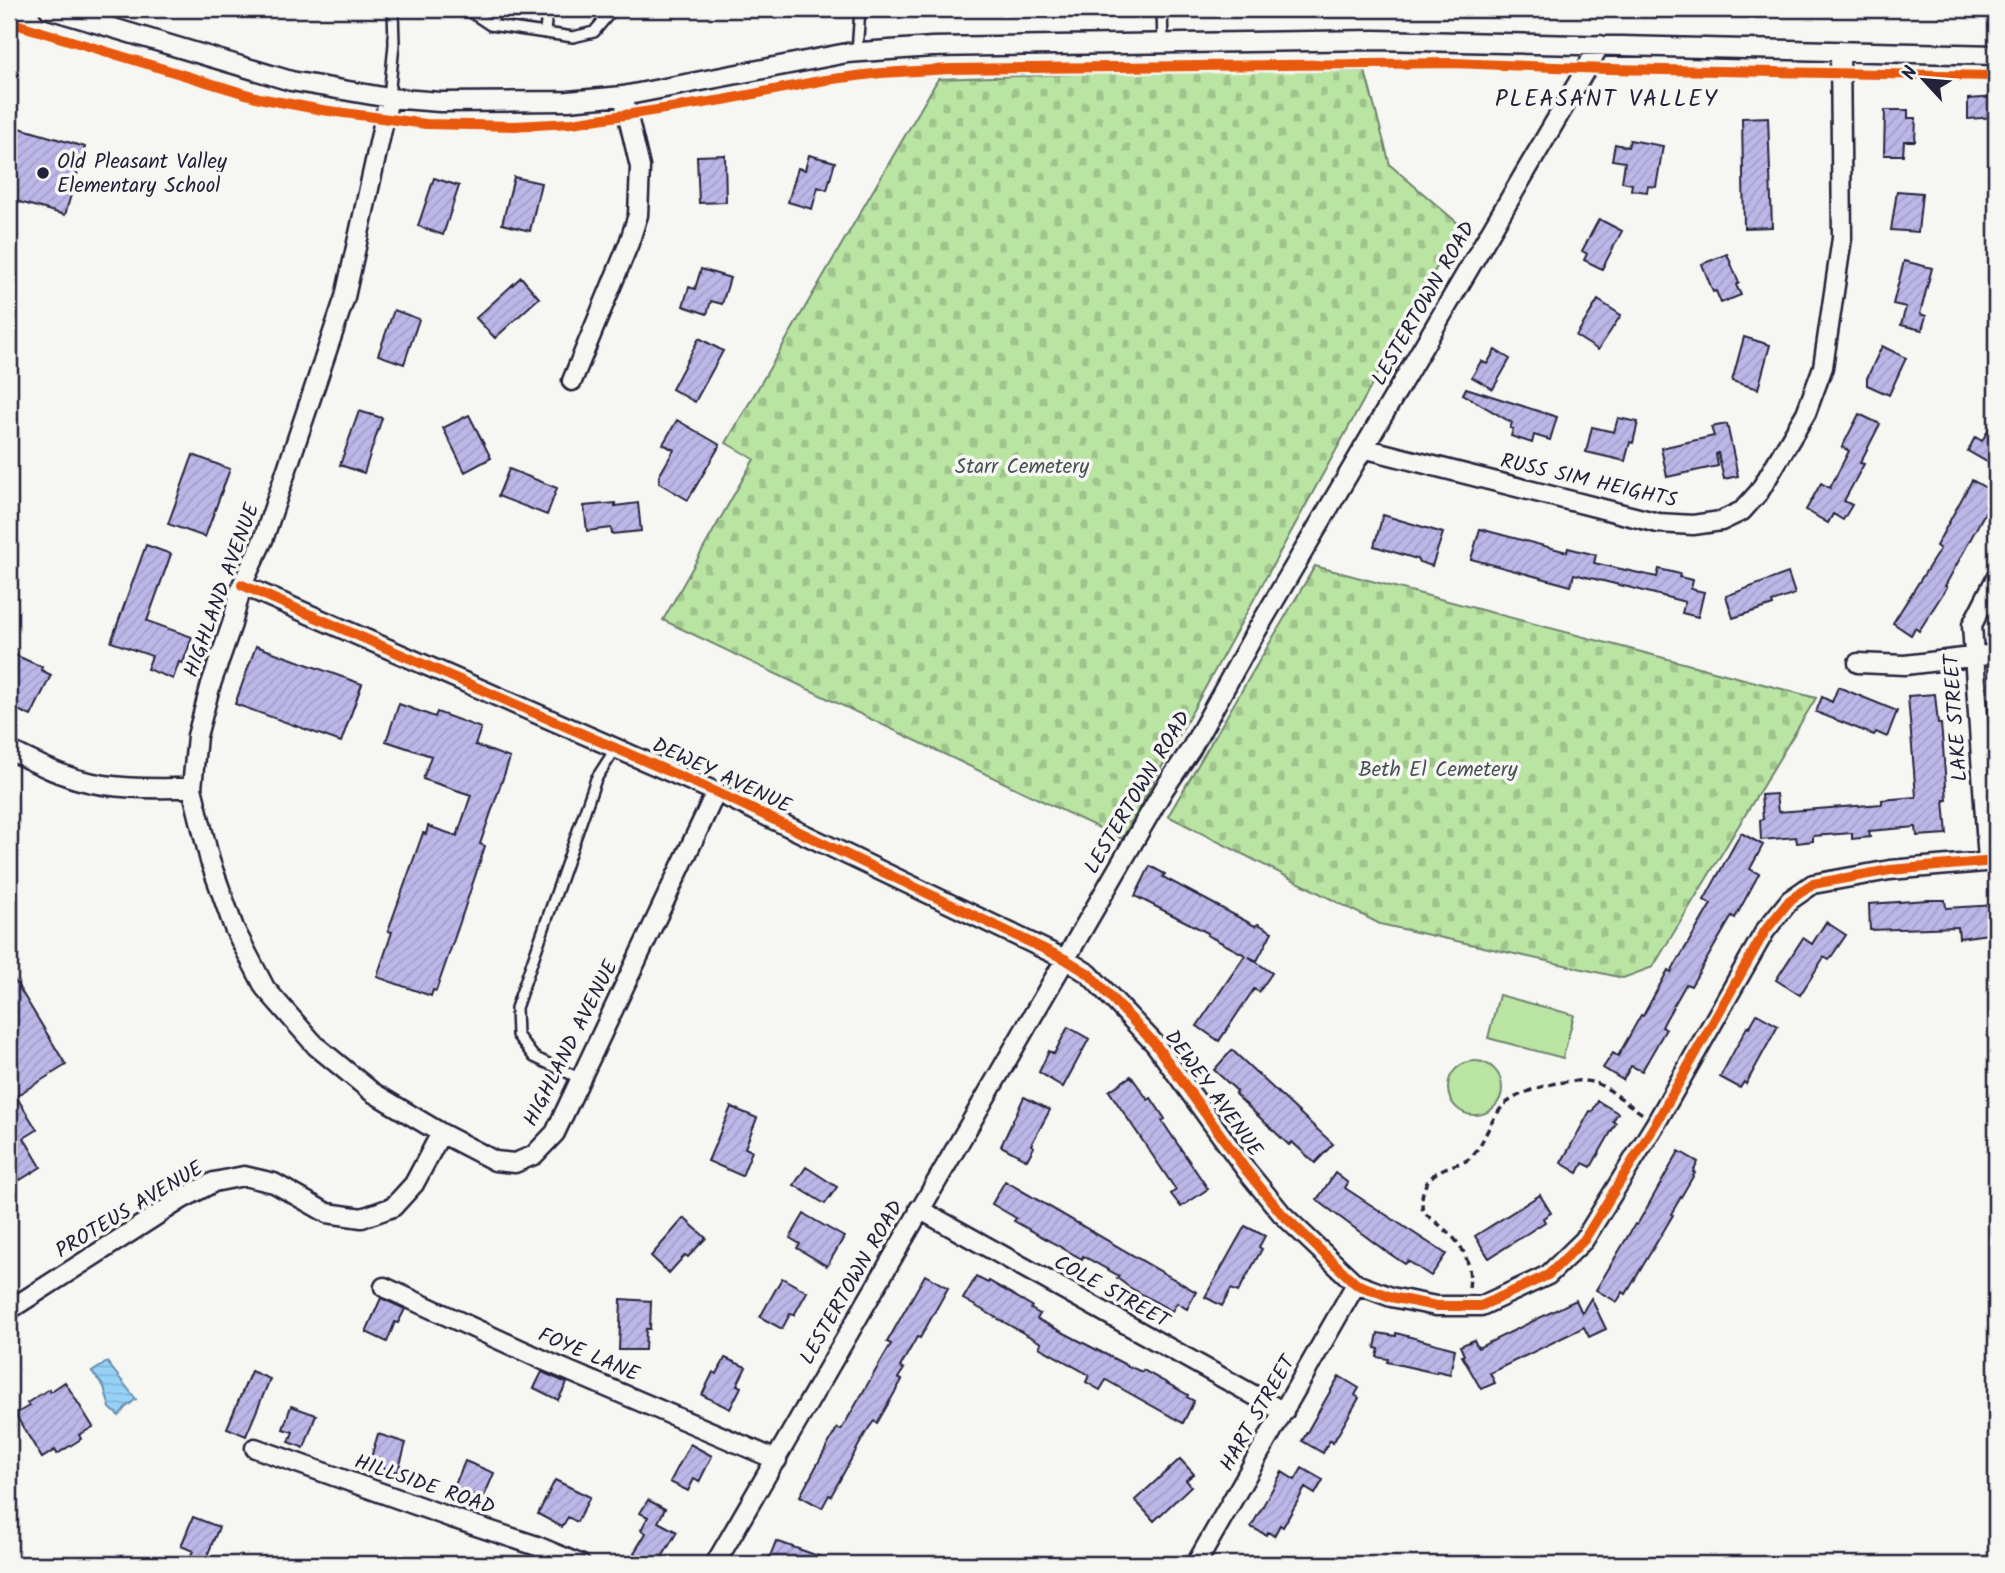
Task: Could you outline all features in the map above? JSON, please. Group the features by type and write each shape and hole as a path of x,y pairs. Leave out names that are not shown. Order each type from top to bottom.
{"street":[{"path":"49,9 291,81 389,98 453,102 568,101 622,96 858,52 932,47 1375,40 1996,55"},
{"name":"LESTERTOWN ROAD","path":"715,1564 1065,958 1164,789 1191,749 1600,45"},
{"name":"RUSS SIM HEIGHTS","path":"1363,449 1658,523 1703,524 1721,521 1742,511 1759,492 1807,413 1823,367 1842,237 1840,51"},
{"path":"572,381 638,215 640,167 622,96"},
{"name":"HIGHLAND AVENUE","path":"389,98 345,297 263,540 242,585 197,736 192,788 209,861 234,929 265,988 316,1046 372,1091 440,1133 495,1161 514,1163 534,1155 555,1133 716,792"},
{"name":"LAKE STREET","path":"1992,861 1972,625 1996,578"},
{"name":"DEWEY AVENUE","path":"242,585 716,792 1065,958 1089,974 1155,1044 1246,1170 1282,1214 1356,1284 1402,1300 1436,1306 1481,1306 1548,1275 1584,1240 1656,1122 1765,931 1790,900 1813,884 1889,870 1992,861"},
{"path":"1858,663 1905,665 1996,654"},
{"path":"9,750 84,781 140,788 192,788"},
{"name":"PROTEUS AVENUE","path":"9,1310 182,1199 214,1182 244,1176 274,1183 327,1213 362,1218 393,1207 414,1184 440,1133"},
{"name":"COLE STREET","path":"919,1209 1284,1412"},
{"name":"HART STREET","path":"1196,1564 1356,1284"},
{"name":"FOYE LANE","path":"384,1287 550,1363 777,1460"},
{"name":"HILLSIDE ROAD","path":"255,1448 537,1546 580,1564"}],"lane":[{"path":"389,98 394,44 393,9"},
{"path":"466,9 490,25 573,37 594,32 609,15 610,9"},
{"path":"490,25 497,9"},
{"path":"545,33 547,9"},
{"path":"858,52 860,9"},
{"path":"1162,9 1163,44"},
{"path":"581,1079 534,1057 517,1035 516,1008 596,779 616,748"}],"path":[{"path":"1465,1306 1469,1262 1453,1235 1423,1212 1420,1198 1422,1188 1439,1171 1464,1163 1473,1156 1491,1122 1504,1105 1533,1089 1582,1080 1599,1084 1656,1122"}],"green space":[{"name":"Starr Cemetery","path":"1156,71 1365,71 1390,165 1460,225 1122,839 663,620 754,459 726,443 938,79"},
{"name":"Beth El Cemetery","path":"1315,566 1816,698 1653,967 1623,978 1380,924 1168,816"},
{"path":"1499,995 1574,1015 1563,1058 1488,1038"},
{"path":"1480,1061 1490,1065 1498,1073 1502,1088 1498,1103 1490,1111 1470,1115 1460,1111 1452,1103 1448,1083 1452,1073 1460,1065"}],"water":[{"path":"107,1362 136,1399 119,1416 110,1408 104,1387 92,1372"}],"building":[{"path":"1996,97 1996,117 1968,119 1968,99"},
{"path":"1885,110 1908,110 1908,118 1916,118 1915,141 1904,141 1903,155 1884,155"},
{"path":"1768,117 1772,227 1744,228 1742,118"},
{"name":"Old Pleasant Valley Elementary School","path":"9,125 85,147 65,215 9,199"},
{"path":"1630,140 1663,146 1656,187 1648,186 1647,192 1631,190 1632,184 1622,182 1625,162 1612,160 1615,144 1628,147"},
{"path":"725,155 726,202 699,203 697,156"},
{"path":"809,155 835,162 827,190 818,187 812,209 788,202 798,168 805,170"},
{"path":"514,177 541,183 530,231 502,224"},
{"path":"434,178 459,186 443,235 418,226"},
{"path":"1897,191 1922,193 1918,232 1891,230"},
{"path":"1599,219 1622,231 1602,269 1584,260 1587,254 1582,251"},
{"path":"1727,254 1741,295 1721,303 1716,291 1713,292 1702,264"},
{"path":"1904,261 1932,268 1920,314 1926,316 1922,330 1901,325 1906,307 1893,304"},
{"path":"701,269 730,278 722,304 711,301 707,314 683,306 689,287 695,289"},
{"path":"521,277 539,298 495,338 476,318"},
{"path":"1598,300 1621,315 1598,350 1576,336"},
{"path":"394,310 419,319 404,364 378,355"},
{"path":"1744,337 1770,345 1758,389 1732,381"},
{"path":"699,338 723,351 695,402 672,389"},
{"path":"1882,346 1906,358 1889,395 1867,385 1867,378"},
{"path":"1495,350 1510,359 1493,389 1472,377 1481,361 1487,364"},
{"path":"1466,388 1557,417 1550,440 1534,435 1532,443 1511,436 1512,423 1463,394"},
{"path":"359,411 382,418 364,473 340,465"},
{"path":"1859,414 1880,424 1860,463 1864,464 1844,501 1852,505 1843,520 1833,514 1828,523 1806,510 1821,483 1830,488 1849,451 1842,447"},
{"path":"469,415 491,458 465,472 443,428"},
{"path":"1996,416 1996,449 1989,463 1968,451 1975,437 1982,441"},
{"path":"1618,418 1638,422 1625,461 1586,452 1592,427 1614,432"},
{"path":"677,420 720,445 688,500 659,483 659,476 674,450 663,444"},
{"path":"1727,424 1738,476 1724,479 1718,453 1718,466 1667,477 1661,448 1714,436 1711,427"},
{"path":"193,455 230,469 205,537 168,524"},
{"path":"509,469 557,488 547,515 498,496"},
{"path":"1972,480 1993,492 1986,506 1988,507 1945,586 1947,587 1919,631 1915,628 1911,635 1893,623 1940,549 1936,546"},
{"path":"615,503 615,506 638,503 641,531 612,534 611,528 587,531 584,506"},
{"path":"1383,515 1443,533 1432,566 1374,546"},
{"path":"1480,529 1567,552 1568,548 1596,555 1594,563 1657,577 1659,569 1680,574 1679,577 1693,580 1691,589 1704,592 1698,617 1682,613 1685,602 1636,589 1574,574 1571,586 1471,559"},
{"path":"146,545 171,554 147,621 192,637 183,663 179,662 173,679 147,669 152,656 111,642"},
{"path":"1788,573 1795,594 1772,602 1773,605 1733,618 1726,596"},
{"path":"256,646 362,684 341,742 235,704"},
{"path":"13,654 42,667 41,670 51,675 31,716 9,706 9,663"},
{"path":"1838,687 1897,711 1887,737 1876,732 1874,735 1816,712 1822,697 1832,702"},
{"path":"1935,694 1943,747 1947,834 1917,836 1916,827 1869,831 1870,837 1852,839 1852,833 1813,836 1813,841 1797,843 1796,837 1761,840 1761,795 1776,794 1778,812 1882,804 1882,800 1916,797 1908,696"},
{"path":"399,704 435,717 437,712 481,728 475,745 510,758 480,844 485,846 459,925 436,991 433,990 431,996 377,977 392,932 388,931 423,833 426,834 428,826 457,836 471,795 423,779 431,756 386,741"},
{"path":"1741,833 1763,845 1750,869 1759,874 1735,918 1732,916 1691,986 1686,984 1662,1027 1666,1029 1642,1071 1631,1066 1623,1080 1603,1068 1613,1053 1618,1056 1668,970 1671,972 1711,904 1704,900"},
{"path":"1150,866 1165,874 1163,877 1255,926 1258,924 1272,932 1257,961 1249,957 1272,973 1259,992 1254,989 1219,1041 1197,1026 1245,955 1135,896"},
{"path":"1945,900 1946,908 1996,905 1996,933 1959,938 1958,927 1870,930 1869,904"},
{"path":"1826,922 1846,935 1829,960 1824,957 1800,995 1776,980 1803,938 1812,944"},
{"path":"9,971 66,1065 16,1096 37,1130 24,1138 41,1167 20,1180 9,1162"},
{"path":"1757,1014 1778,1026 1746,1084 1744,1082 1740,1088 1720,1077"},
{"path":"1068,1027 1089,1039 1063,1087 1039,1072 1049,1051 1054,1054"},
{"path":"1232,1050 1333,1144 1315,1163 1292,1142 1289,1145 1235,1094 1237,1091 1214,1070"},
{"path":"1131,1076 1148,1100 1151,1098 1165,1119 1162,1121 1208,1189 1181,1207 1171,1194 1176,1190 1109,1091"},
{"path":"1024,1097 1050,1110 1031,1145 1034,1147 1027,1160 1001,1146"},
{"path":"1598,1101 1618,1113 1613,1121 1616,1123 1591,1167 1583,1163 1578,1173 1561,1163"},
{"path":"731,1107 757,1118 745,1148 752,1151 742,1176 708,1161"},
{"path":"1679,1151 1698,1162 1693,1172 1695,1173 1626,1294 1623,1292 1617,1302 1596,1290"},
{"path":"806,1167 837,1187 825,1204 794,1185"},
{"path":"1335,1173 1348,1183 1345,1188 1446,1254 1431,1276 1384,1250 1317,1200"},
{"path":"1005,1181 1196,1292 1187,1309 1177,1303 1172,1311 1129,1287 1117,1278 1119,1276 1083,1256 1082,1259 1014,1221 1016,1218 992,1204"},
{"path":"1540,1195 1551,1213 1543,1218 1545,1222 1489,1258 1475,1236"},
{"path":"804,1214 844,1237 827,1266 797,1248 800,1244 790,1238"},
{"path":"684,1218 706,1238 669,1273 651,1256"},
{"path":"1245,1226 1265,1236 1259,1247 1262,1249 1238,1292 1231,1289 1222,1306 1205,1297"},
{"path":"925,1275 948,1288 900,1367 904,1369 898,1378 902,1380 877,1423 874,1421 866,1432 822,1508 800,1496 837,1428 841,1430 891,1344 887,1342"},
{"path":"976,1277 988,1283 989,1281 1032,1306 1031,1309 1040,1314 1037,1319 1128,1366 1142,1372 1143,1370 1188,1395 1187,1397 1194,1401 1183,1423 1106,1380 1100,1390 1086,1382 1089,1375 1039,1347 1041,1343 963,1299"},
{"path":"782,1278 807,1292 794,1315 790,1314 782,1329 760,1317"},
{"path":"381,1298 405,1309 398,1323 395,1322 387,1342 366,1332"},
{"path":"1591,1298 1606,1329 1589,1337 1584,1327 1490,1373 1495,1383 1481,1389 1462,1356 1464,1355 1460,1346 1474,1340 1478,1348 1576,1300 1582,1313"},
{"path":"621,1299 651,1301 650,1329 646,1329 645,1350 619,1350"},
{"path":"1378,1333 1396,1336 1396,1333 1455,1349 1450,1374 1387,1362 1388,1359 1377,1357 1379,1349 1375,1348"},
{"path":"725,1358 746,1367 737,1385 741,1387 730,1409 702,1395 713,1372 717,1374"},
{"path":"251,1371 270,1379 246,1436 227,1428"},
{"path":"542,1372 567,1383 558,1400 534,1388"},
{"path":"1339,1376 1359,1388 1355,1395 1359,1398 1333,1443 1330,1440 1323,1453 1302,1441"},
{"path":"65,1382 93,1427 79,1435 81,1439 57,1454 55,1450 42,1458 15,1414 29,1406 27,1403"},
{"path":"291,1406 316,1415 304,1448 289,1442 293,1432 283,1429"},
{"path":"378,1434 406,1443 398,1472 369,1464"},
{"path":"690,1444 712,1456 699,1482 694,1479 688,1491 670,1482"},
{"path":"1180,1459 1194,1474 1186,1480 1191,1486 1154,1521 1135,1500"},
{"path":"465,1461 494,1473 483,1499 454,1487"},
{"path":"1302,1468 1323,1480 1315,1494 1305,1488 1283,1527 1280,1525 1274,1536 1251,1527 1282,1472 1295,1480"},
{"path":"555,1480 590,1497 577,1522 568,1517 562,1527 538,1514"},
{"path":"648,1500 665,1509 658,1522 677,1532 658,1564 634,1553 646,1533 641,1530 648,1517 640,1513"},
{"path":"193,1517 219,1527 205,1561 191,1555 193,1551 181,1546"},
{"path":"776,1541 835,1562 835,1564 767,1564"}],"cycle path":[{"path":"9,22 259,98 322,110 426,124 515,126 572,123 723,100 825,80 881,73 951,69 1453,63 1607,69 1996,76"},
{"path":"242,585 716,792 1065,959 1089,974 1155,1044 1246,1170 1282,1214 1356,1284 1391,1297 1436,1306 1481,1306 1548,1275 1584,1240 1656,1123 1765,931 1790,900 1813,884 1890,870 1996,861"}],"place":[{"name":"Old Pleasant Valley Elementary School","path":"43,173"}],"district":[{"name":"PLEASANT VALLEY","path":"1607,98"}]}
